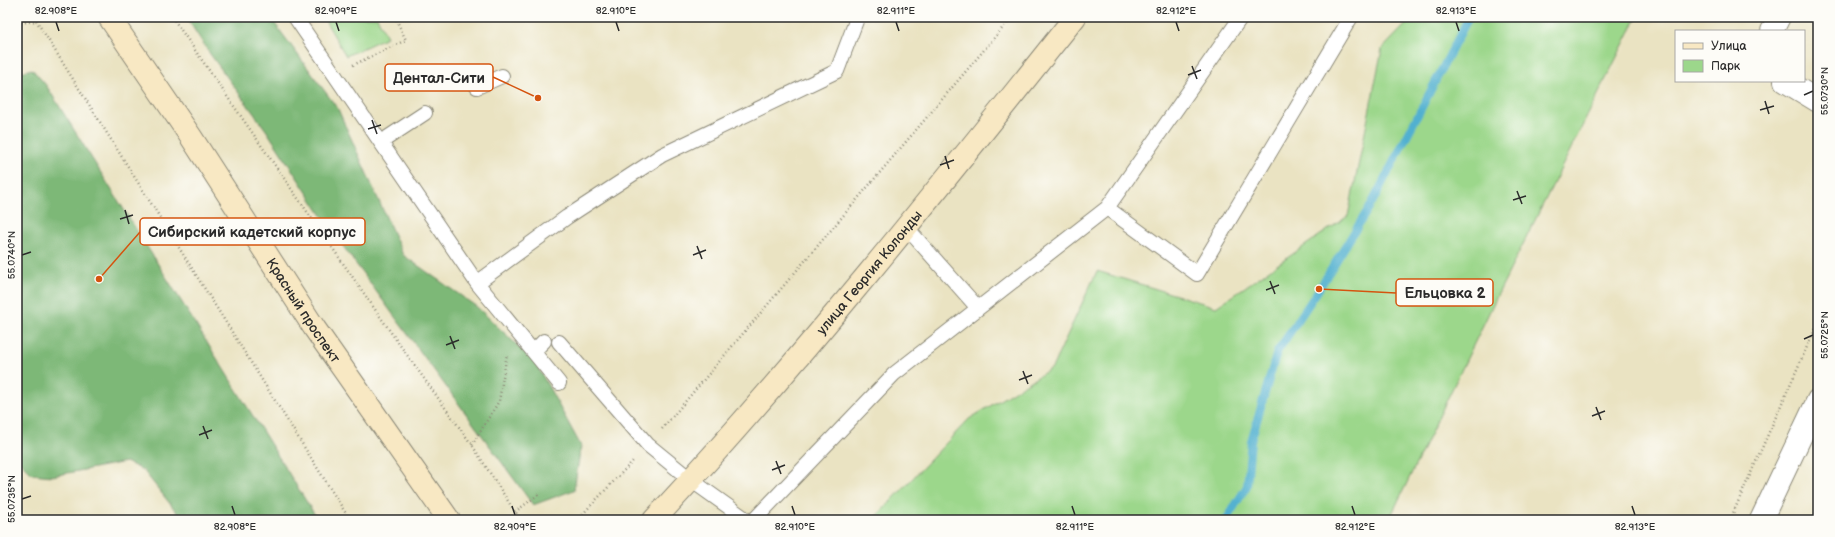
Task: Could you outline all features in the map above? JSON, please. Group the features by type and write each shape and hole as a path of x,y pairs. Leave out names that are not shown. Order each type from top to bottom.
{"main road":[{"name":"Красный проспект","path":"109,17 191,137 315,329 449,520"},
{"name":"улица Георгия Колонды","path":"654,520 743,422 907,228 1075,17"}],"street":[{"path":"1772,30 1779,17"},
{"path":"1787,82 1818,101"},
{"path":"1761,520 1818,400"}],"lane":[{"path":"295,17 477,283 559,383"},
{"path":"477,283 567,217 662,155 836,71 856,21 854,17"},
{"path":"754,520 894,374 1107,208 1241,17"},
{"path":"1107,208 1197,274 1350,17"},
{"path":"477,87 502,76"},
{"path":"381,142 406,119 425,114"},
{"path":"907,228 978,308"},
{"path":"534,351 544,341"},
{"path":"559,342 648,445 691,480 747,520"}],"path":[{"path":"34,17 350,520"},
{"path":"172,17 397,341 472,445 515,512 523,520"},
{"path":"334,74 406,40 395,17"},
{"path":"577,520 648,445 1012,17"},
{"path":"17,23 37,20"},
{"path":"1730,520 1818,322"},
{"path":"472,445 499,401 512,325"},
{"path":"515,512 539,494"}],"green space":[{"path":"186,17 270,17 338,109 403,255 477,307 535,362 581,446 574,490 533,505 334,234 266,130 210,54"},
{"path":"323,17 377,17 387,37 346,56"},
{"path":"1413,17 1637,17 1499,292 1389,520 873,520 969,419 1052,368 1097,271 1216,307 1348,216 1382,49"},
{"path":"32,69 46,85 318,520 183,520 143,470 126,462 52,476 32,474 17,459 17,73"}],"waterway":[{"path":"1226,520 1247,486 1251,441 1277,352 1319,289 1372,203 1469,17"}],"place":[{"name":"Дентал-Сити","path":"538,98"},
{"name":"Сибирский кадетский корпус","path":"99,279"},
{"name":"Ельцовка 2","path":"1319,289"}]}
